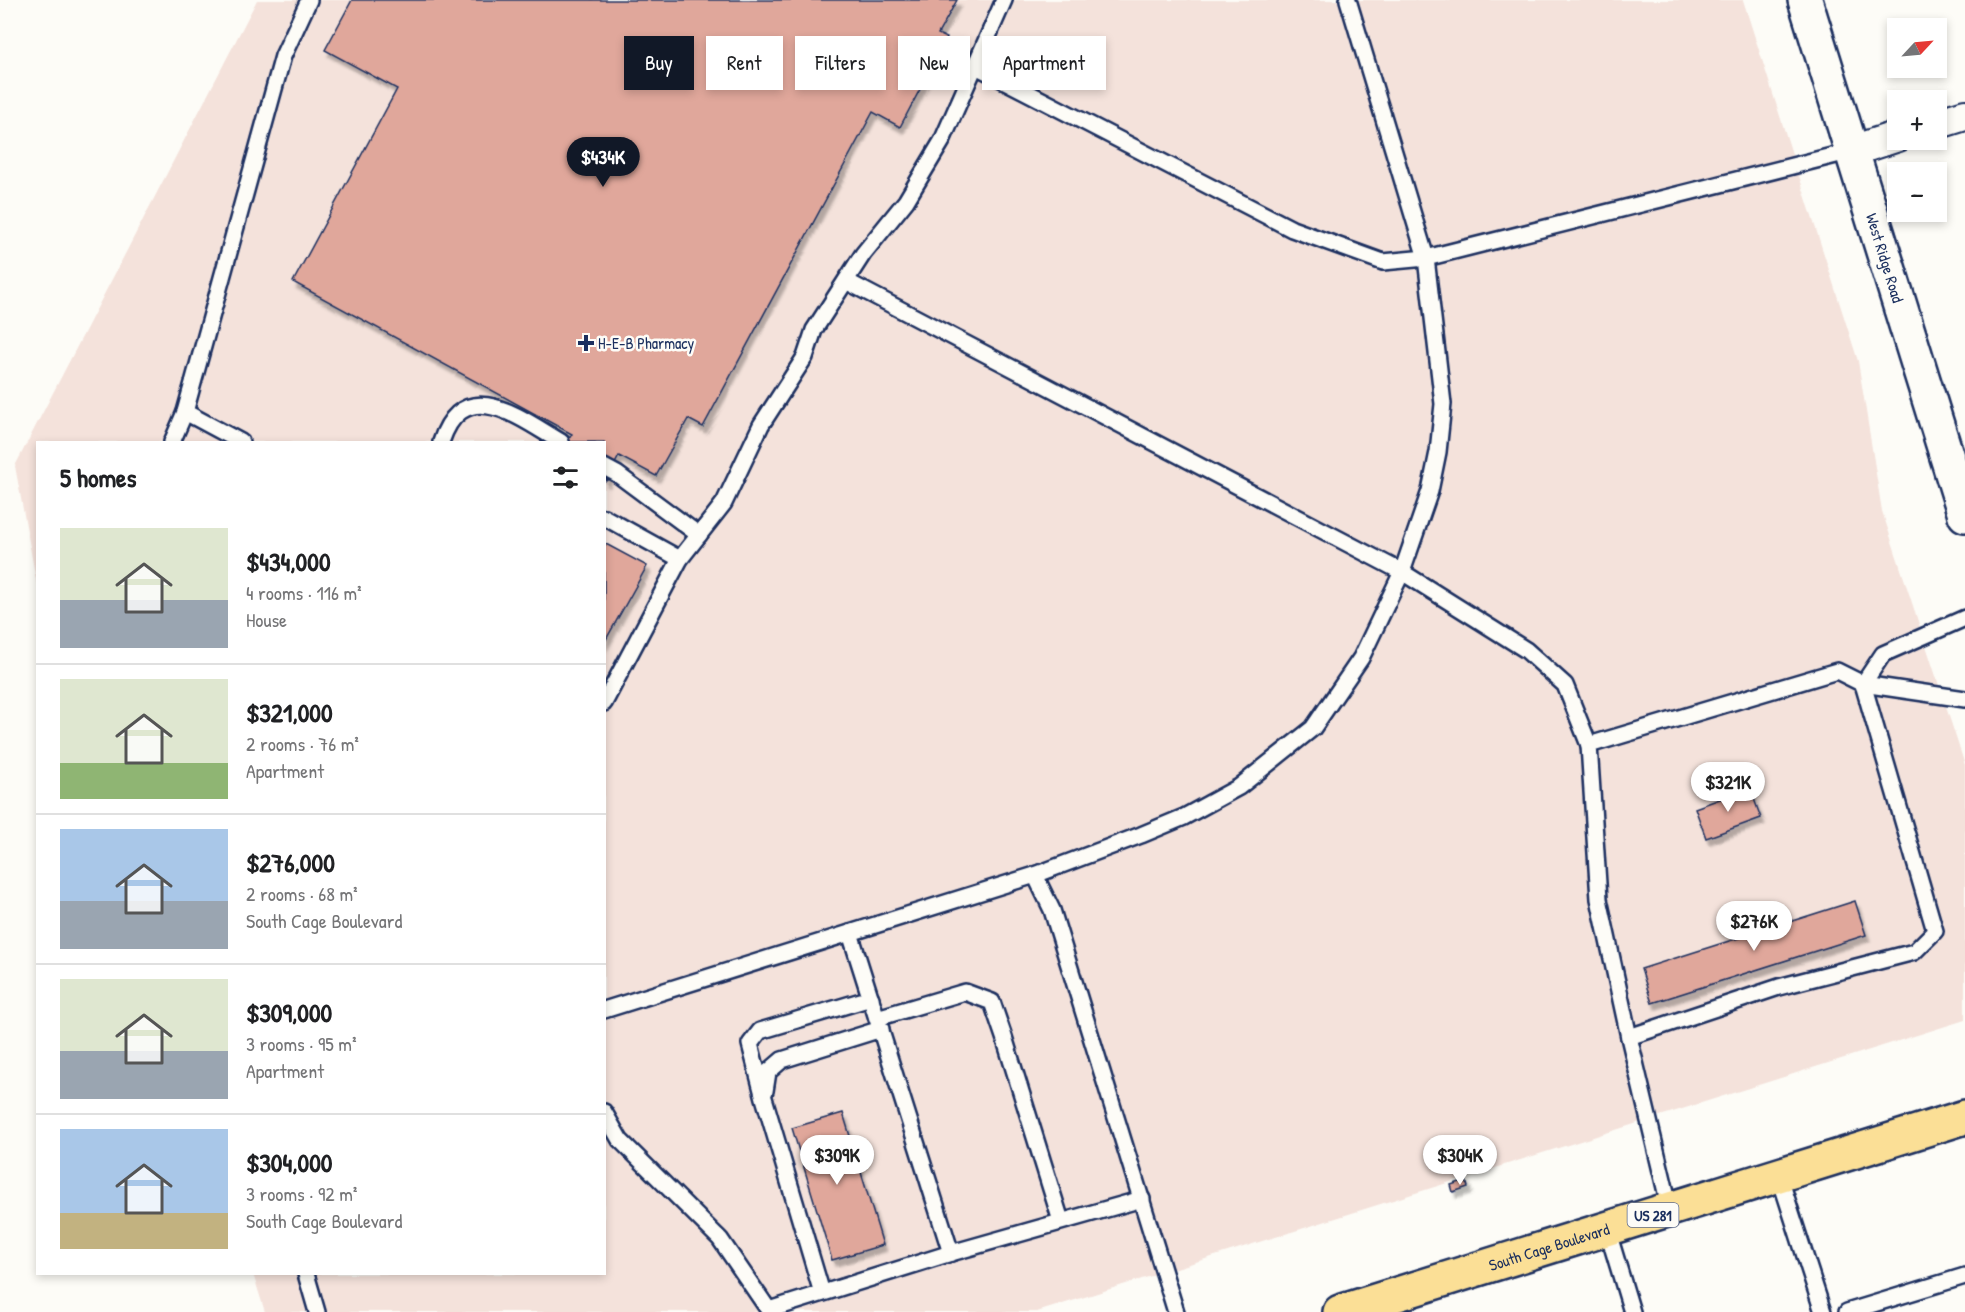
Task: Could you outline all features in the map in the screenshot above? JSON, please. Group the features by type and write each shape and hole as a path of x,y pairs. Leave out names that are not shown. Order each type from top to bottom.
{"main road":[{"name":"West Ridge Road","path":"1805,0 1965,515"},
{"name":"South Cage Boulevard","path":"1340,1312 1965,1117"}],"street":[{"path":"1947,121 1965,115"},
{"path":"1852,151 1887,140"}],"lane":[{"path":"172,441 185,412 283,56 309,0"},
{"path":"606,699 680,559 724,503 761,424 805,357 814,330 863,254 906,201 942,141 1004,0"},
{"path":"606,1009 1035,875 1184,817 1239,787 1313,728 1361,658 1402,572 1430,491 1438,452 1443,404 1426,258 1348,0"},
{"path":"974,64 1292,229 1383,262 1426,258 1852,151"},
{"path":"846,281 1402,572 1526,650 1565,685 1589,746 1599,899 1670,1209"},
{"path":"441,441 448,424 461,411 479,404 511,412 559,441"},
{"path":"185,412 239,441"},
{"path":"606,468 699,535"},
{"path":"606,518 680,559"},
{"path":"1629,1037 1779,987 1914,952 1935,931 1863,684 1883,654 1965,618"},
{"path":"1589,746 1837,671 1863,684 1965,699"},
{"path":"1035,875 1052,910 1176,1312"},
{"path":"850,933 951,1253"},
{"path":"764,1098 768,1072 782,1060 965,992 992,1002 1062,1221"},
{"path":"822,1293 750,1044 760,1031 871,998"},
{"path":"606,1116 620,1140 720,1239 769,1311 951,1253 1142,1199"},
{"path":"1779,1175 1823,1312"},
{"path":"1607,1229 1632,1312"},
{"path":"306,1275 317,1312"},
{"path":"1849,1312 1965,1276"}],"shaded area":[{"path":"257,0 1743,0 1858,361 1882,511 1965,765 1965,1020 1037,1312 265,1312 253,1275 606,1275 606,441 36,441 36,580 15,466"}],"building":[{"path":"352,0 957,0 938,34 942,36 898,36 898,90 920,90 900,127 873,112 703,427 688,419 656,476 619,456 606,481 606,441 568,441 572,434 293,282 397,89 325,50"},
{"path":"606,544 647,566 606,639"},
{"path":"1750,788 1761,818 1706,838 1695,808"},
{"path":"1855,901 1866,935 1652,1003 1641,969"},
{"path":"843,1113 883,1245 832,1260 792,1128"},
{"path":"1466,1180 1468,1187 1453,1192 1451,1185"}],"place":[{"name":"H-E-B Pharmacy","path":"586,343"}]}
